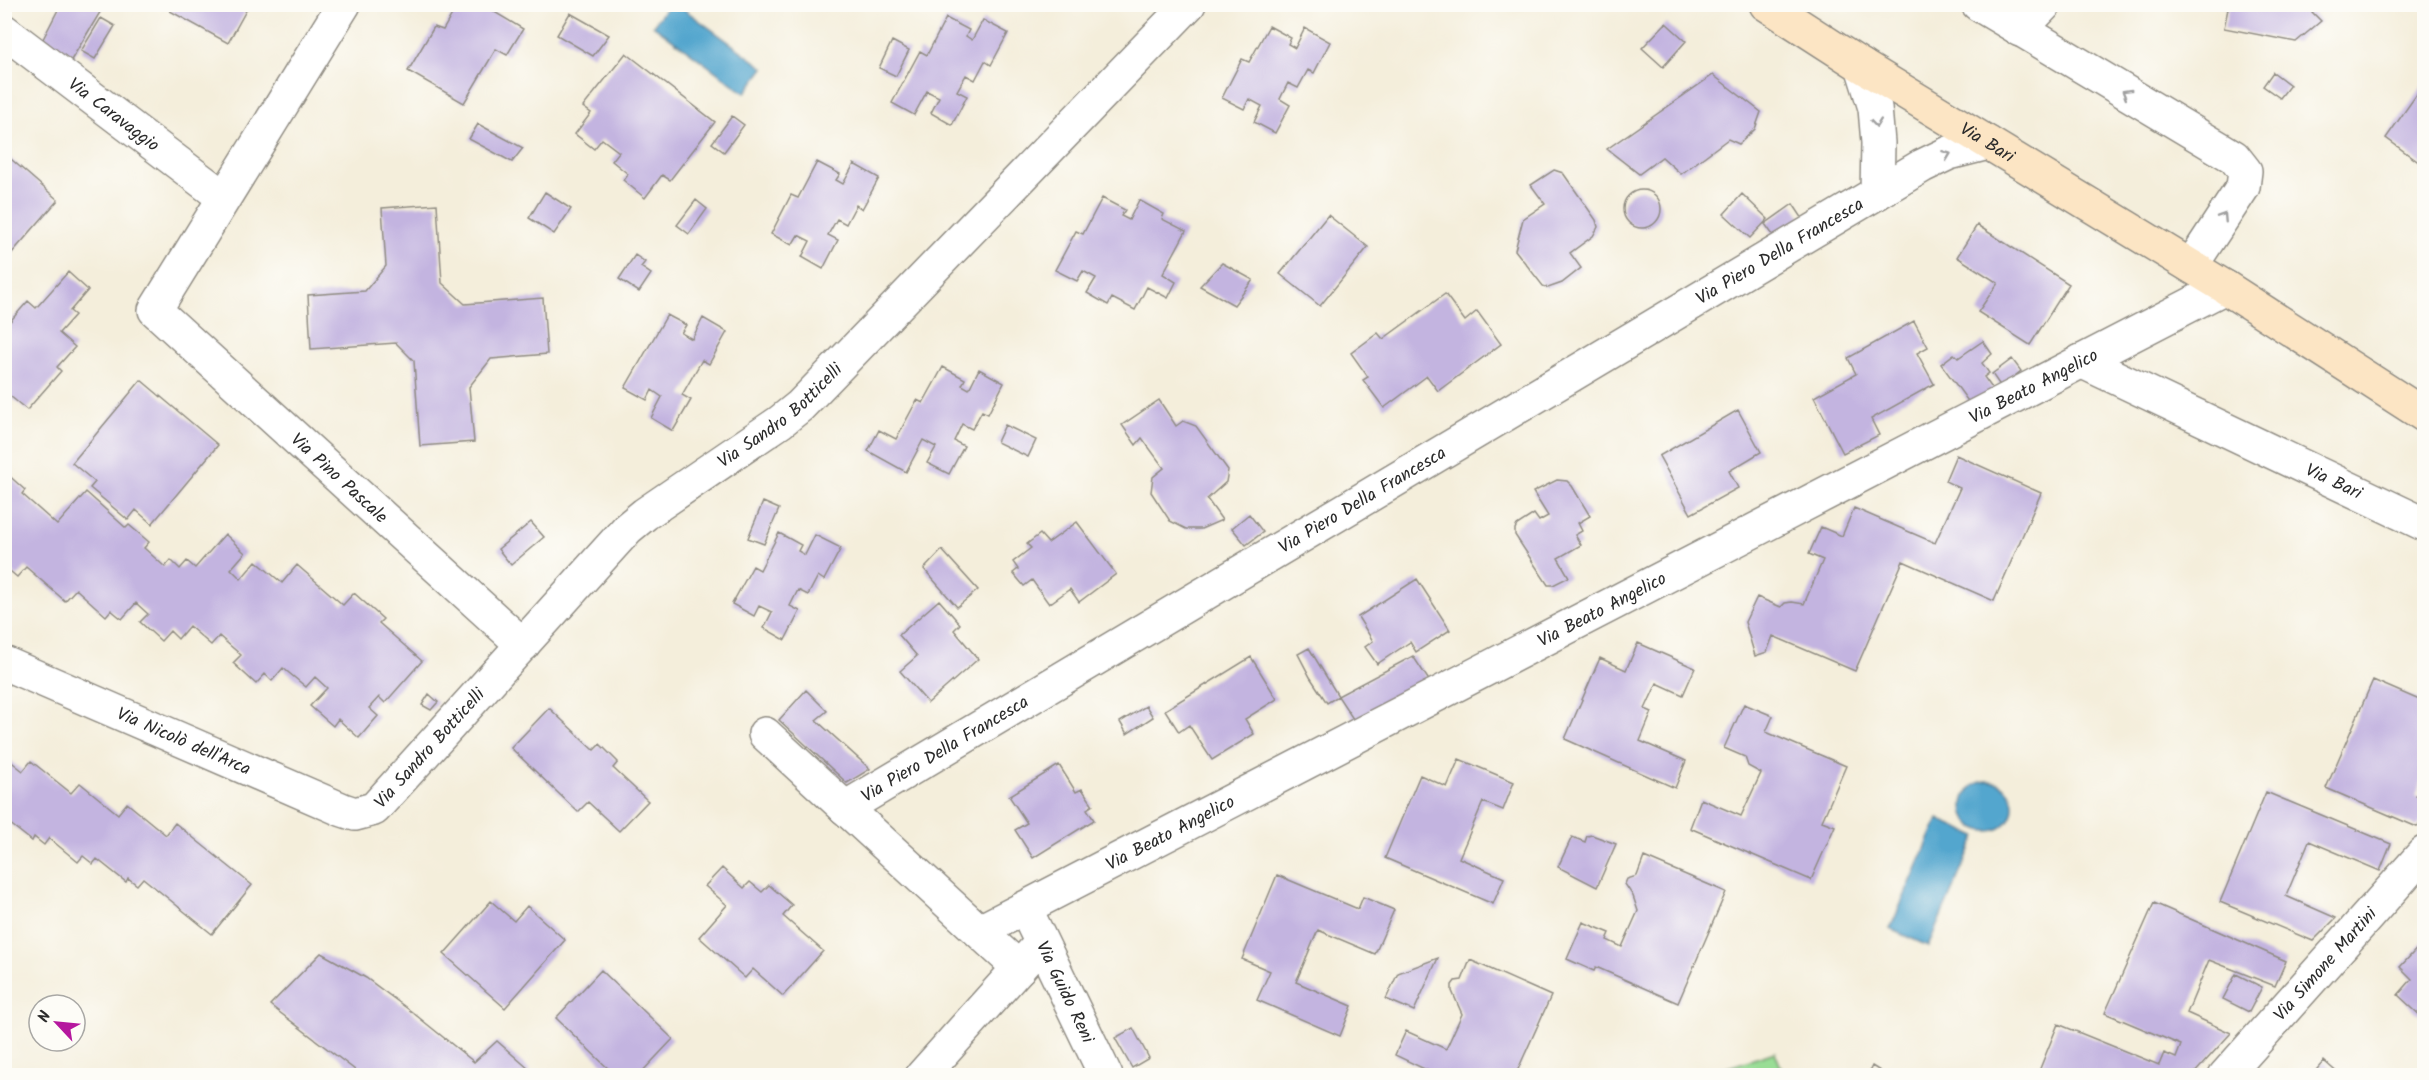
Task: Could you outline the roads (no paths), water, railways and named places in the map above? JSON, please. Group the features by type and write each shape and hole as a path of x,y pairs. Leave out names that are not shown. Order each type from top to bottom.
{"main road":[{"name":"Via Bari","path":"1782,8 1862,66 2225,287 2424,415"}],"street":[{"path":"224,197 344,4"},
{"name":"Via Sandro Botticelli","path":"364,813 381,803 628,528 800,406 1189,4"},
{"path":"1978,4 2234,158 2245,171 2243,187 2192,267"},
{"path":"2020,30 2045,4"},
{"name":"Via Caravaggio","path":"4,31 224,197"},
{"path":"1862,66 1875,108 1878,143 1877,193"},
{"name":"Via Piero Della Francesca","path":"845,808 1922,166 1949,153 1988,143"},
{"name":"Via Pino Pascale","path":"224,197 155,310 524,645"},
{"name":"Via Beato Angelico","path":"980,931 2225,287"},
{"name":"Via Bari","path":"2081,361 2424,524"},
{"name":"Via Nicolò dell'Arca","path":"4,663 343,810 355,814 364,813"},
{"name":"Via Piero Della Francesca","path":"765,734 1019,968"},
{"name":"Via Simone Martini","path":"2225,1076 2424,853"},
{"name":"Via Guido Reni","path":"1025,908 1106,1076"},
{"path":"922,1076 1041,943"}],"water":[{"path":"669,5 678,5 764,68 745,93 653,25"},
{"path":"1988,781 2006,788 2013,806 2006,824 1988,831 1970,824 1963,806 1970,788"},
{"path":"1938,819 1976,836 1928,946 1890,929"}]}
